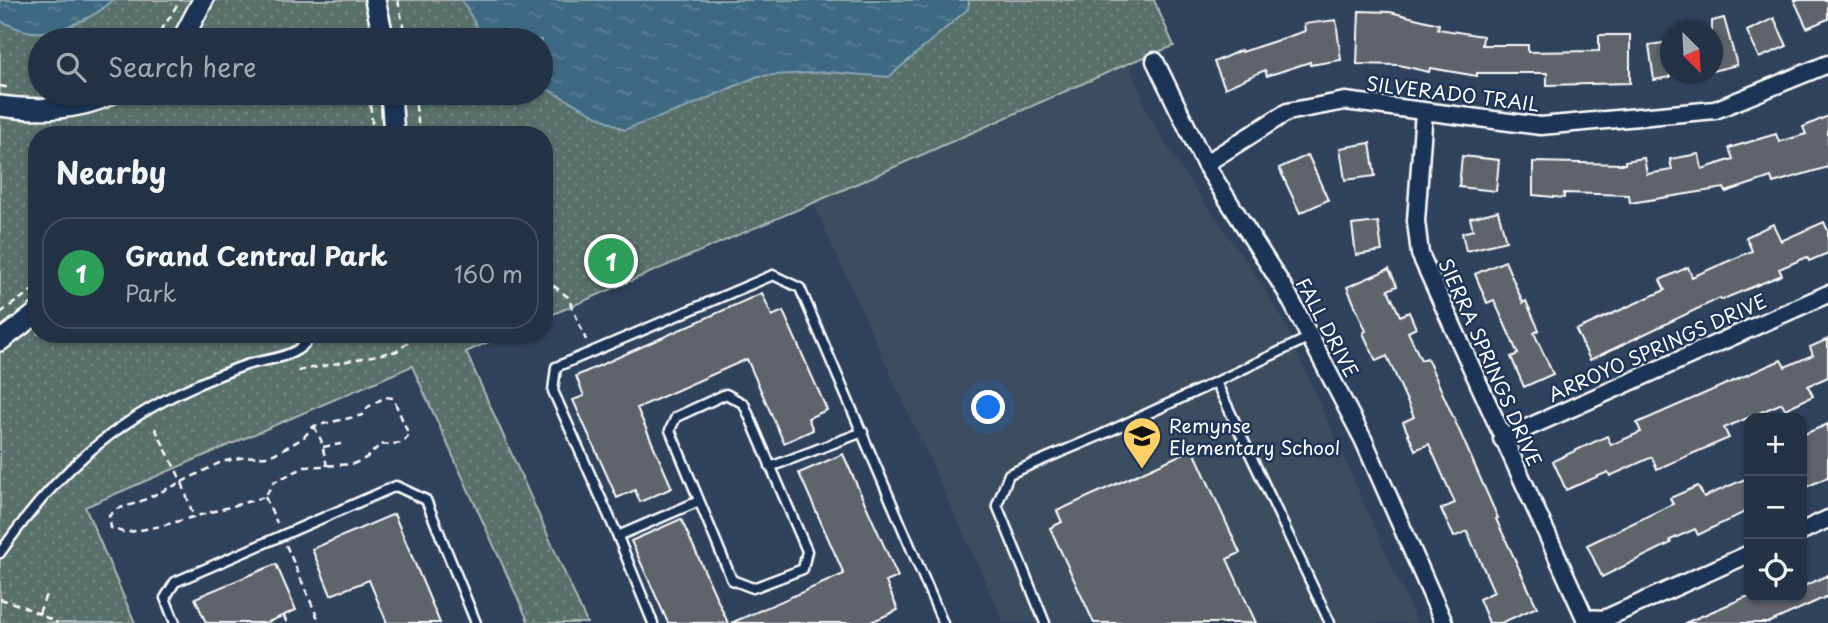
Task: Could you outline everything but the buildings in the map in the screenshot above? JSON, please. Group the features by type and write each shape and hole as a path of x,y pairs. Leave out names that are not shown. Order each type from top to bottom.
{"street":[{"path":"188,28 203,0"},
{"path":"375,0 381,28"},
{"name":"FALL DRIVE","path":"1155,61 1205,164 1287,293 1364,440 1444,623"},
{"name":"SILVERADO TRAIL","path":"1205,164 1287,112 1345,101 1541,126 1715,110 1828,64"},
{"path":"0,106 31,110 74,105"},
{"path":"392,105 393,126"},
{"name":"SIERRA SPRINGS DRIVE","path":"1424,111 1416,222 1420,254 1585,618 1604,619 1744,556"},
{"name":"ARROYO SPRINGS DRIVE","path":"1502,439 1828,294"},
{"path":"0,341 28,320"},
{"path":"1807,529 1828,519"}],"lane":[{"path":"653,623 618,536 553,391 556,367 773,275 800,288 943,623"},
{"path":"1045,623 997,505 1009,474 1216,383 1310,337"},
{"path":"0,553 57,479 119,429 153,407 195,386 246,365 296,351 307,343"},
{"path":"1216,383 1330,623"},
{"path":"726,394 744,404 770,467 807,551 803,569 753,588 732,580 670,430 676,417 726,394"},
{"path":"770,467 863,432"},
{"path":"175,623 164,598 175,582 397,486 426,500 476,623"},
{"path":"618,536 699,502"}],"path":[{"path":"162,28 180,0"},
{"path":"398,0 404,28"},
{"path":"0,86 18,89"},
{"path":"371,105 371,126"},
{"path":"416,105 419,126"},
{"path":"553,285 568,297 592,352"},
{"path":"0,313 28,293"},
{"path":"298,371 397,351 407,343"},
{"path":"385,397 393,398 410,435 403,443 380,445 366,458 353,464 327,466 306,467 274,482 265,497 194,518 125,533 111,528 109,516 117,509 137,503 221,463 245,457 270,456 302,439 314,426 363,415 368,407 385,397"},
{"path":"314,426 327,466"},
{"path":"155,428 182,482 194,518"},
{"path":"323,447 341,444"},
{"path":"265,497 320,623"},
{"path":"39,613 47,592"},
{"path":"0,599 58,623"},
{"path":"284,616 287,623"}],"shaded area":[{"name":"Remynse Elementary School","path":"1129,63 1147,112 1186,177 1251,268 1282,318 1417,623 1004,623 813,203"}],"green space":[{"path":"0,0 1154,0 1174,46 1129,63 553,314 553,126 28,126 28,343 486,343 466,352 587,623 529,623 412,366 85,507 135,623 0,623"}],"water":[{"path":"0,0 113,0 97,13 64,28 28,28 28,31 0,21"},
{"path":"462,0 969,0 968,9 889,77 827,72 758,76 685,108 624,130 553,92 553,28 477,28"}],"place":[{"name":"Grand Central Park","path":"611,261"},
{"name":"Remynse Elementary School","path":"1142,470"}]}
